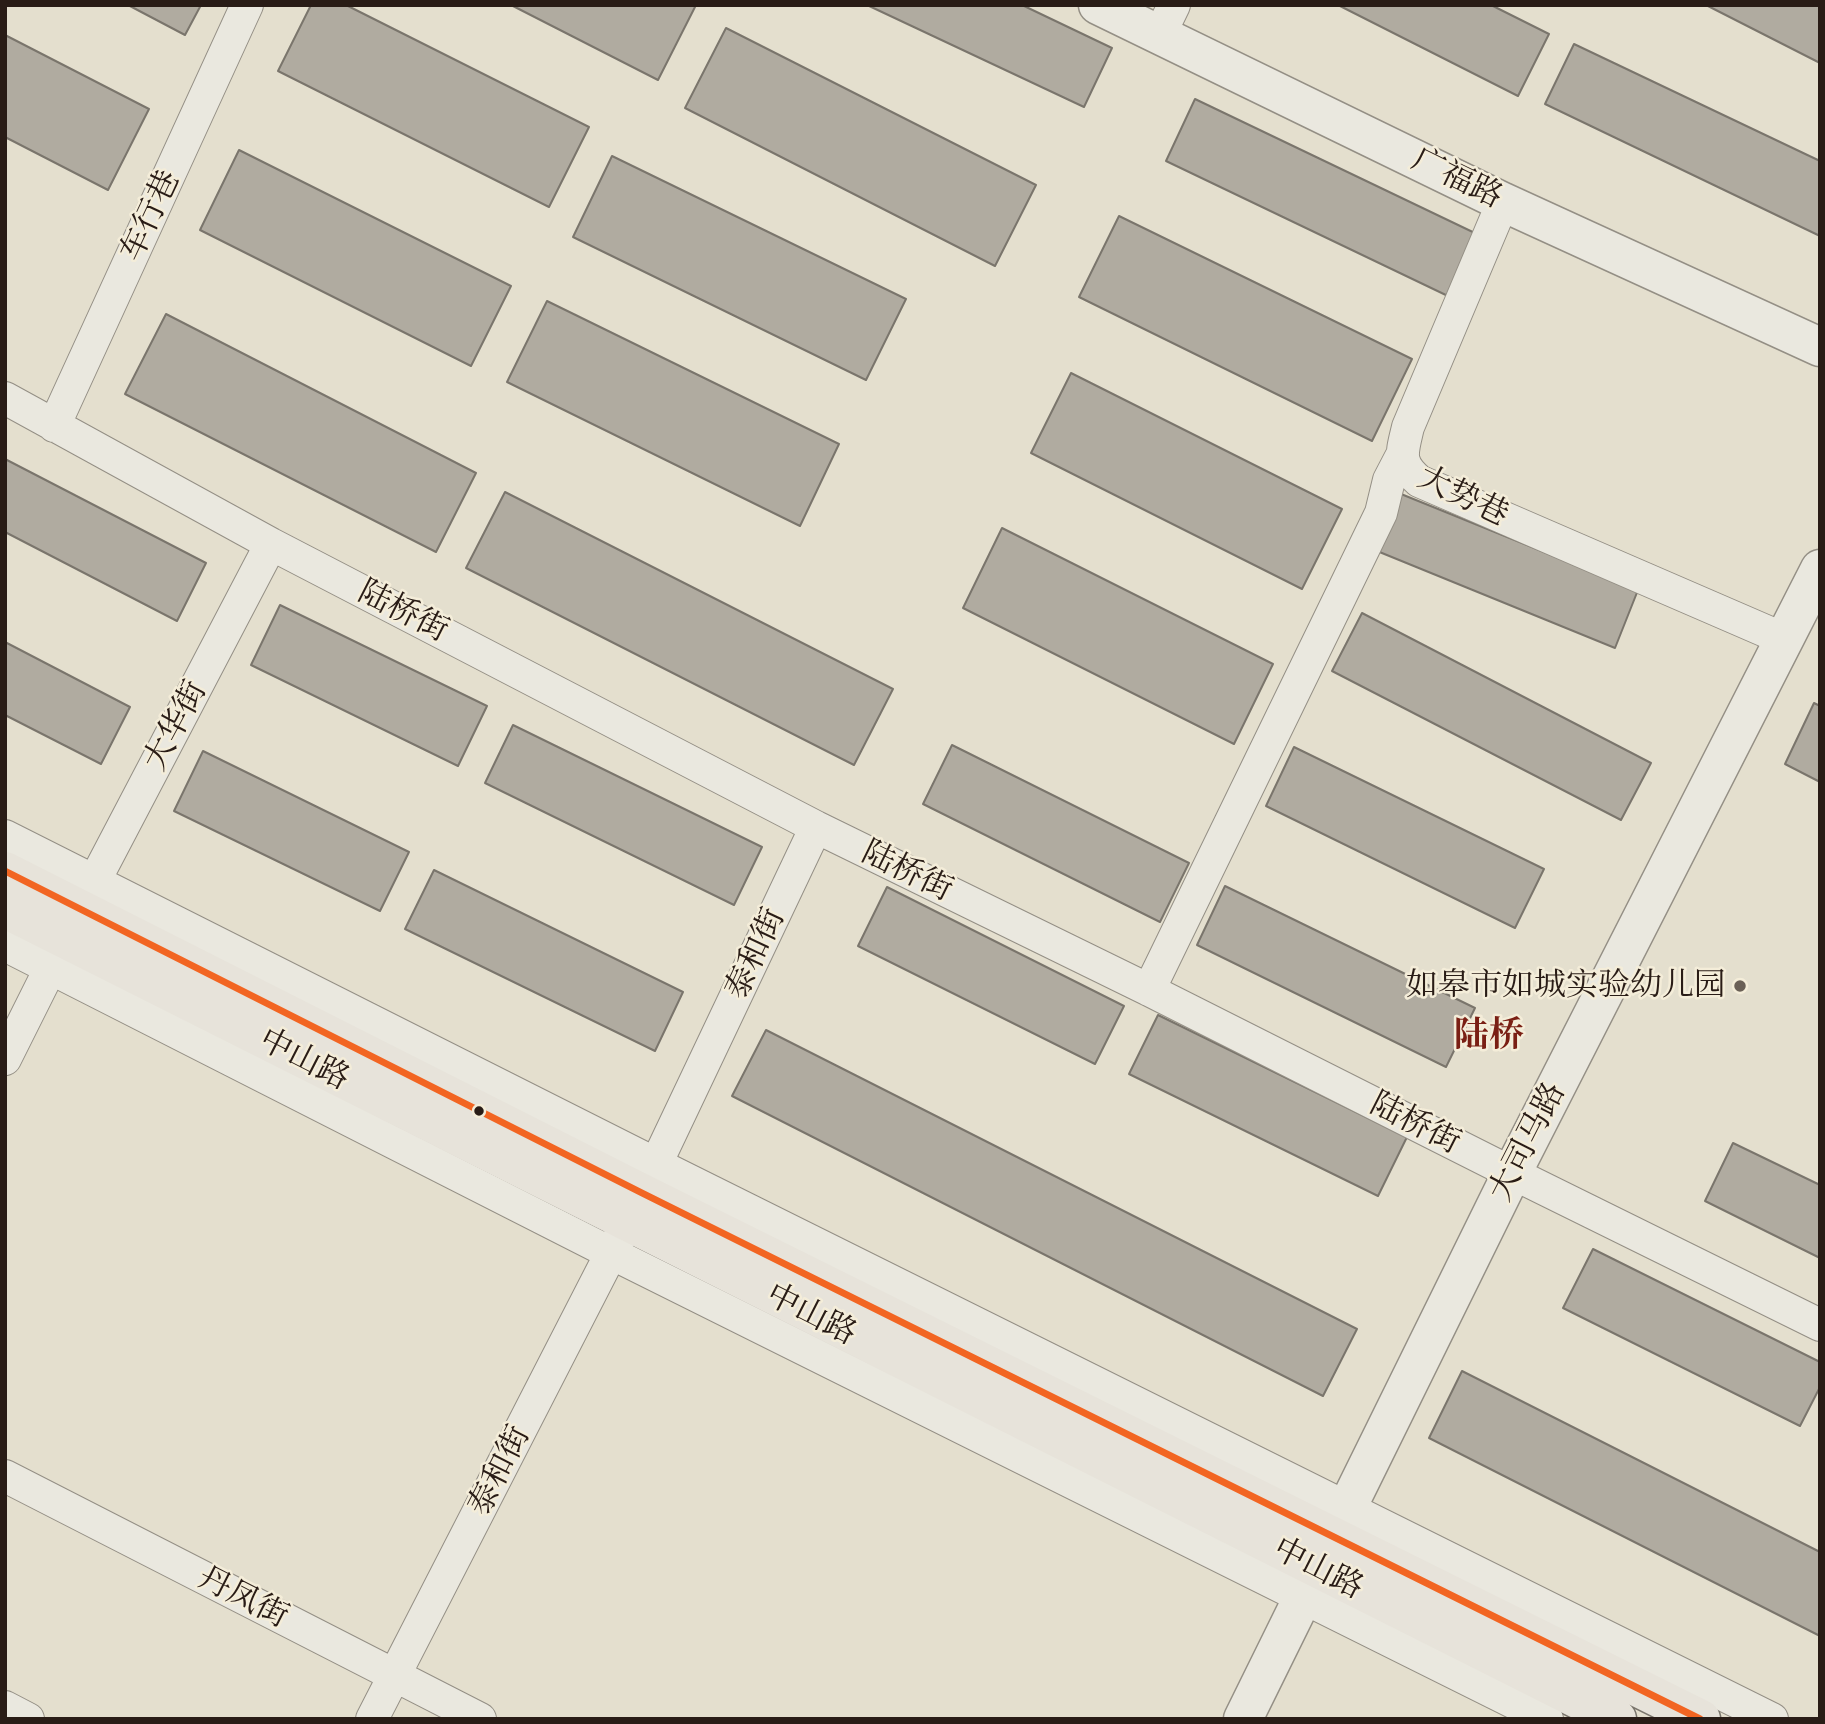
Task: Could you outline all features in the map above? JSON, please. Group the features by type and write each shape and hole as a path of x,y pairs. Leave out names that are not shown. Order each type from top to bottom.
{"main road":[{"name":"中山路","path":"5,872 72,924 634,1208 1326,1553 1701,1719"},
{"name":"中山路","path":"5,909 72,924"},
{"name":"中山路","path":"1326,1553 1617,1719"}],"street":[{"name":"车行巷","path":"54,426 247,5"},
{"name":"广福路","path":"1098,5 1167,20 1503,202 1820,347"},
{"name":"大势巷","path":"1503,202 1408,428 1401,457 1408,472 1419,481 1784,639"},
{"name":"陆桥街","path":"5,398 271,544 816,827 1820,1325"},
{"path":"1149,990 1381,513 1389,480 1401,457"},
{"name":"大华街","path":"72,924 271,544"},
{"name":"大司马路","path":"1243,1719 1512,1173 1820,569"},
{"name":"泰和街","path":"372,1719 634,1208 816,827"},
{"path":"5,836 72,924 634,1208 1326,1553 1772,1719"},
{"path":"5,946 72,924"},
{"path":"5,1059 72,924"},
{"name":"丹凤街","path":"5,1476 481,1719"},
{"path":"1326,1553 1547,1719"},
{"path":"5,1707 27,1719"}],"building":[{"path":"128,5 201,5 185,35"},
{"path":"311,5 346,5 589,127 549,207 278,71"},
{"path":"511,5 696,5 658,80"},
{"path":"867,5 1022,5 1112,48 1084,107"},
{"path":"1338,5 1491,5 1549,34 1518,96"},
{"path":"1706,5 1820,5 1820,63"},
{"path":"726,28 1036,185 995,266 685,108"},
{"path":"5,35 149,109 108,190 5,137"},
{"path":"1574,44 1820,161 1820,236 1545,104"},
{"path":"1195,99 1479,235 1450,297 1166,161"},
{"path":"239,150 511,286 471,366 200,230"},
{"path":"612,156 906,299 866,380 573,237"},
{"path":"1119,216 1412,359 1372,441 1079,297"},
{"path":"547,301 839,444 800,526 507,382"},
{"path":"166,314 476,473 436,552 125,394"},
{"path":"1071,373 1342,509 1302,589 1031,453"},
{"path":"5,459 206,563 177,621 5,532"},
{"path":"505,492 893,689 854,765 466,568"},
{"path":"1401,494 1638,590 1615,648 1377,551"},
{"path":"1002,528 1273,664 1234,744 963,608"},
{"path":"280,605 487,706 458,766 251,665"},
{"path":"1362,613 1651,763 1621,820 1332,671"},
{"path":"5,642 130,707 101,764 5,715"},
{"path":"1814,703 1820,706 1820,782 1785,764"},
{"path":"513,725 762,847 734,905 485,783"},
{"path":"952,745 1189,863 1160,922 923,804"},
{"path":"1294,747 1544,869 1515,928 1266,806"},
{"path":"203,751 409,852 380,911 174,811"},
{"path":"434,870 683,992 655,1051 405,929"},
{"path":"1225,886 1475,1008 1446,1067 1197,945"},
{"path":"887,887 1124,1006 1095,1064 858,946"},
{"path":"1158,1015 1407,1137 1378,1196 1129,1074"},
{"path":"766,1030 1357,1329 1323,1396 732,1096"},
{"path":"1733,1143 1820,1185 1820,1258 1705,1201"},
{"path":"1593,1249 1820,1362 1820,1387 1800,1426 1563,1308"},
{"path":"1462,1371 1820,1552 1820,1636 1429,1438"}],"transit line":[{"path":"5,871 642,1193 1700,1719"}],"place":[{"name":"如皋市如城实验幼儿园","path":"1740,986"}],"district":[{"name":"陆桥","path":"1489,1036"}]}
